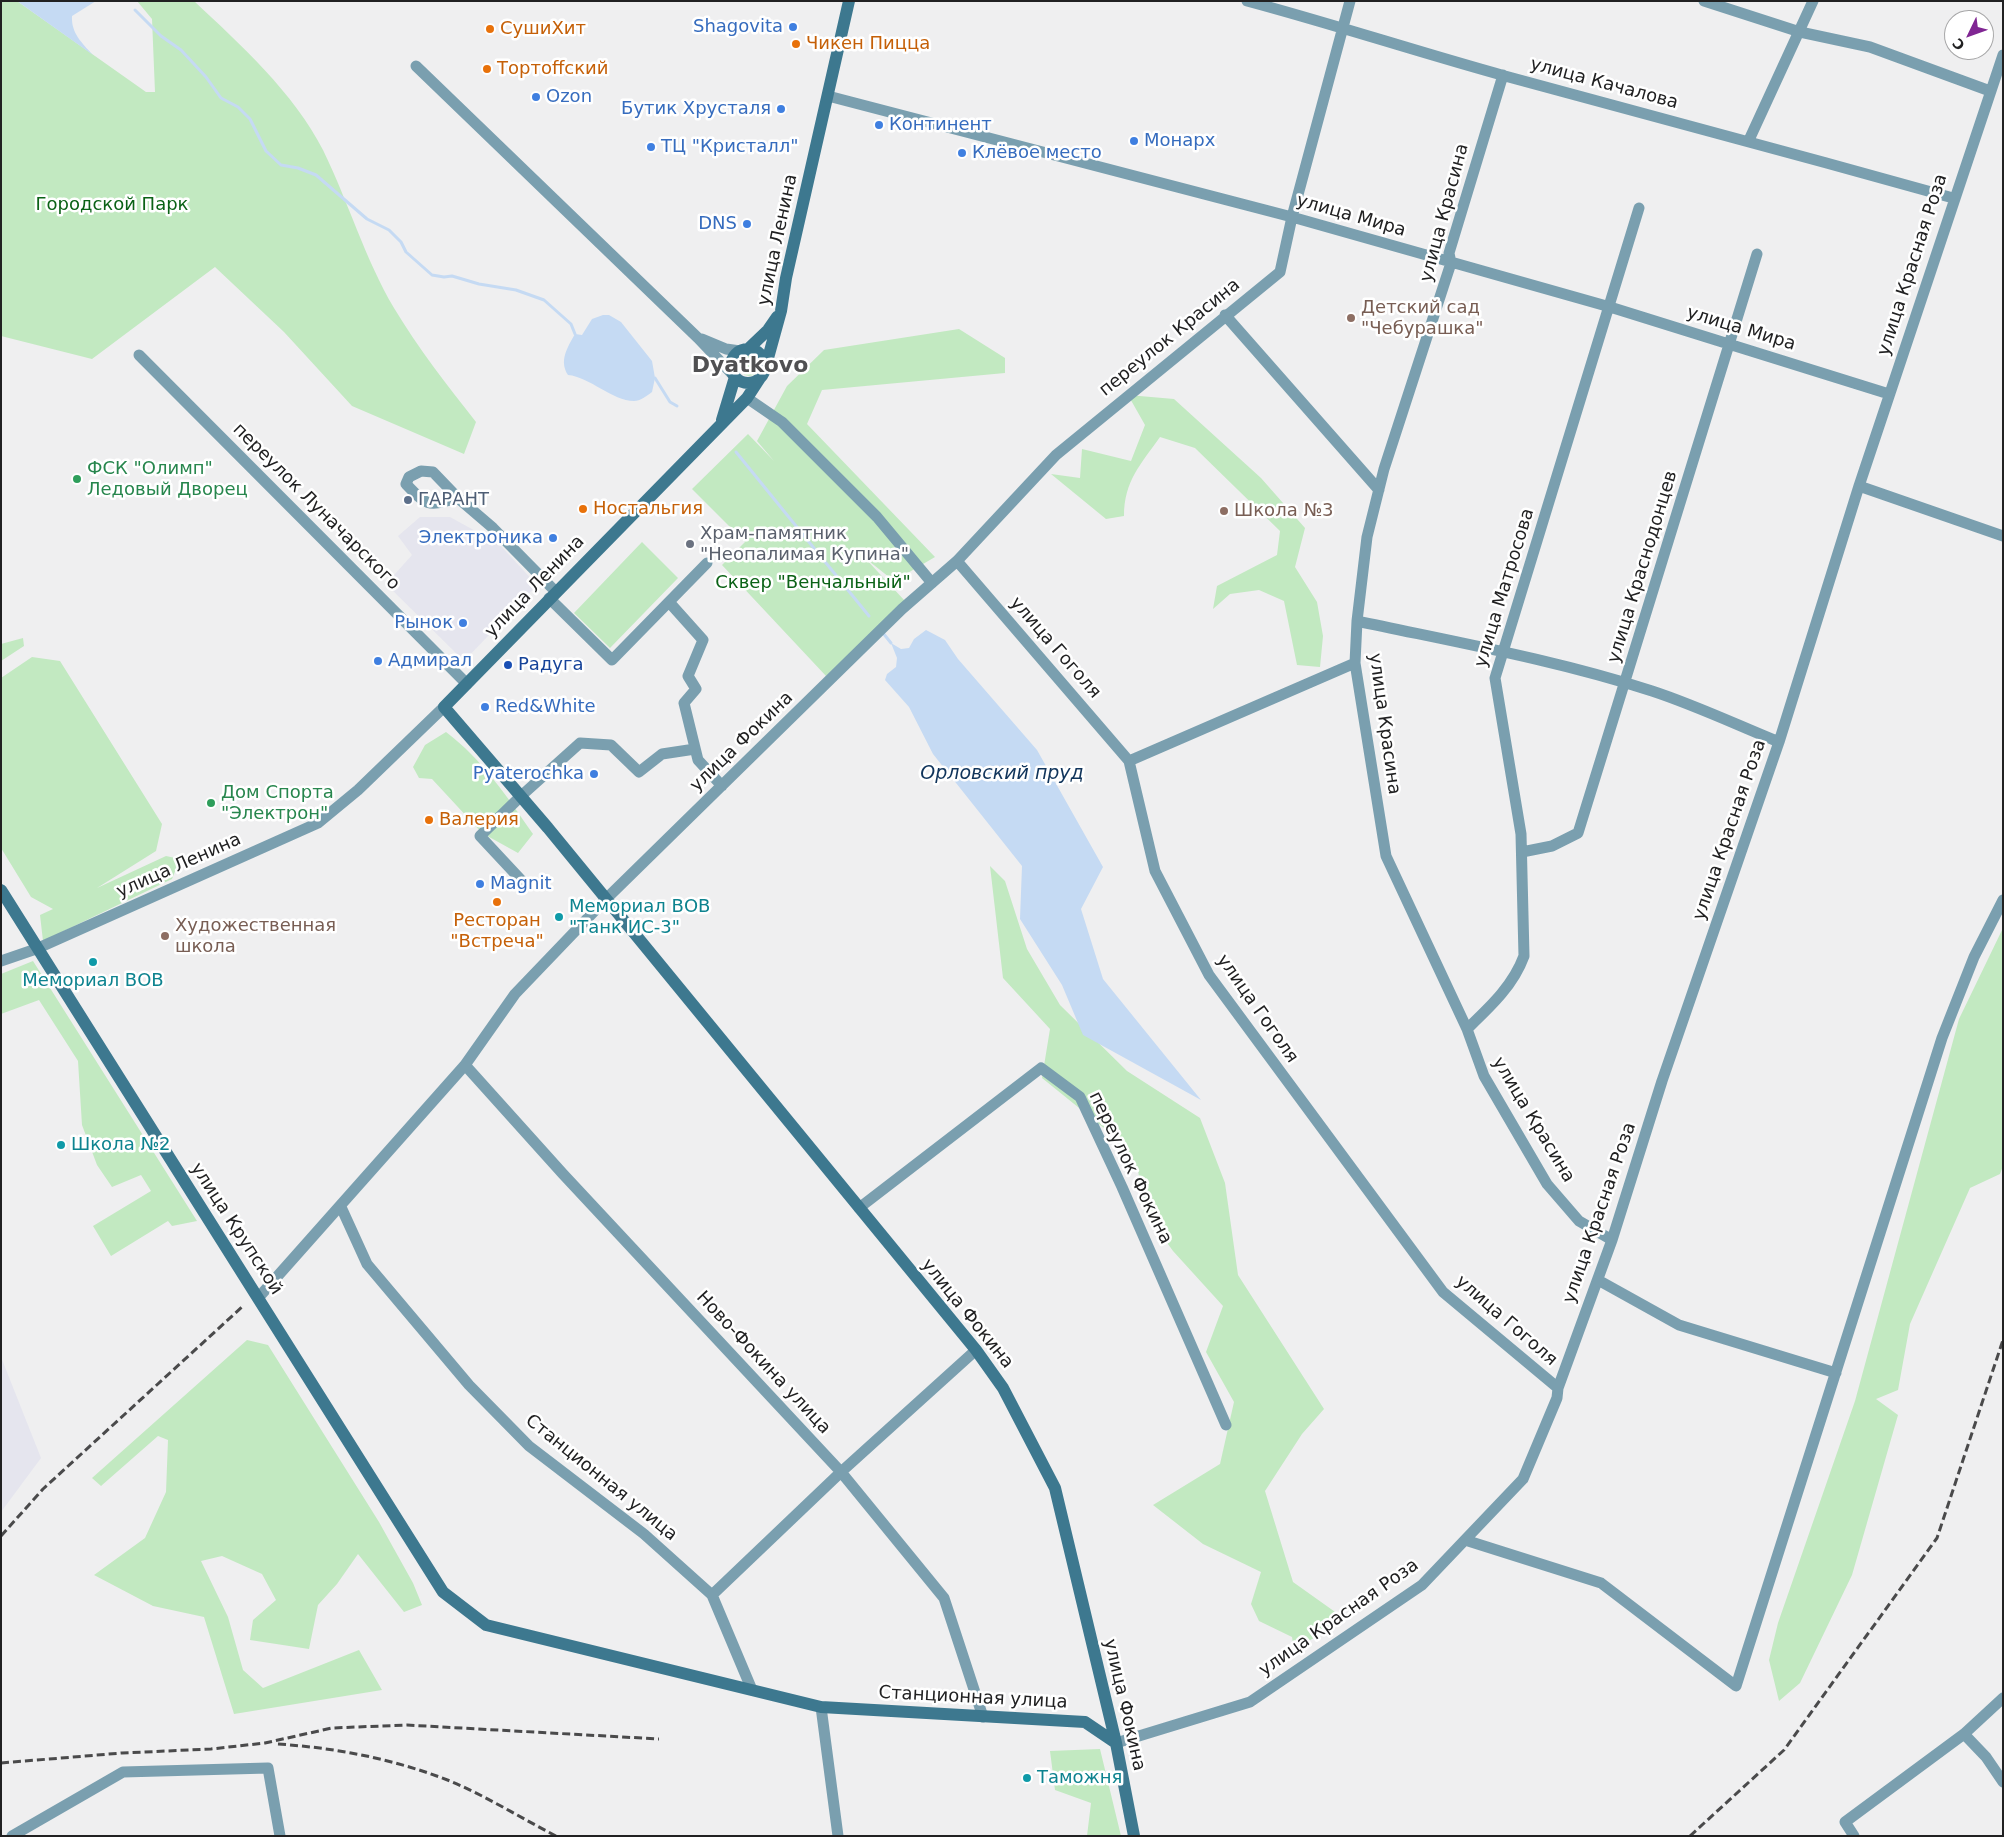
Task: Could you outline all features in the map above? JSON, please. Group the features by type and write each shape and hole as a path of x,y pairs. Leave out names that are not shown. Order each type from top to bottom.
{"main road":[{"name":"улица Ленина","path":"444,707 552,594 721,422 747,398 762,374 782,311 786,278 849,1"},
{"path":"721,422 735,377 732,363 743,350 768,330 782,311"},
{"path":"735,377 739,381 750,383 762,374 760,355 743,350"},
{"name":"улица Фокина","path":"444,707 606,899 976,1350 1003,1388 1055,1488 1116,1743 1134,1836"},
{"name":"улица Крупской","path":"1,890 36,949 344,1433"},
{"name":"Станционная улица","path":"344,1433 443,1592 486,1625 822,1707 1085,1722 1116,1743"}],"street":[{"name":"улица Качалова","path":"1247,1 1342,26 1503,75 1749,140 1953,198"},
{"name":"переулок Красина","path":"902,609 958,561 1056,455 1280,272 1292,217 1350,1"},
{"path":"1704,1 1800,32 1870,47 1990,91"},
{"path":"1749,140 1813,1"},
{"name":"улица Красная Роза","path":"1116,1743 1250,1702 1422,1585 1523,1480 1557,1398 1558,1388 1612,1240 1662,1080 1779,742 1859,486 1953,198 2003,55"},
{"path":"416,66 698,338 735,377"},
{"name":"улица Красина","path":"1503,75 1449,253 1451,263 1378,490 1367,537 1357,621 1355,663 1386,856 1467,1029 1484,1076 1547,1184 1579,1221 1612,1240"},
{"name":"улица Мира","path":"828,96 1292,217 1610,307 1889,394"},
{"name":"улица Матросова","path":"1467,1029 1496,1001 1518,974 1524,956 1522,852 1495,678 1639,208"},
{"name":"улица Краснодонцев","path":"1522,852 1552,846 1578,834 1731,345 1757,254"},
{"path":"1225,315 1378,490"},
{"path":"698,338 726,349 743,350"},
{"name":"переулок Луначарского","path":"139,355 467,684"},
{"path":"747,398 782,422 876,517 932,583"},
{"path":"1859,486 2003,536"},
{"path":"458,498 493,528 612,660 707,563"},
{"name":"улица Гоголя","path":"958,561 1129,760 1154,871 1209,975 1443,1292 1558,1388"},
{"path":"669,602 703,640 688,676 696,689 684,703 698,760 722,786"},
{"name":"улица Фокина","path":"606,899 902,609"},
{"path":"1357,621 1502,652 1624,683 1653,692 1779,742"},
{"path":"1129,760 1355,663"},
{"name":"улица Ленина","path":"1,961 36,949 318,824 358,790 444,707"},
{"path":"522,881 480,836 580,743 611,745 639,772 662,754 695,749"},
{"path":"259,1297 341,1207 465,1065 514,994 606,899"},
{"path":"1465,1540 1601,1583 1736,1686 1942,1038 1974,957 2003,900"},
{"name":"Ново-Фокина улица","path":"465,1065 570,1182 841,1472 944,1598 983,1717"},
{"name":"переулок Фокина","path":"859,1208 1041,1068 1080,1096 1226,1425"},
{"name":"Станционная улица","path":"341,1207 367,1264 469,1385 529,1446 644,1534 712,1595 752,1690"},
{"path":"1598,1280 1679,1325 1836,1373"},
{"path":"712,1595 841,1472 976,1350"},
{"path":"1854,1836 1845,1822 1964,1734 2003,1698"},
{"path":"822,1707 838,1836"},
{"path":"1964,1734 1986,1757 2003,1782"},
{"path":"12,1836 123,1772 268,1768 280,1836"}],"shaded area":[{"name":"Рынок","path":"420,517 450,517 499,544 537,585 464,661 386,584 412,555 398,536"},
{"path":"1,1357 41,1458 1,1512"}],"green space":[{"name":"Городской Парк","path":"1,1 17,1 146,92 155,92 152,19 137,1 194,1 229,34 282,89 311,129 332,169 365,250 394,308 423,352 476,422 464,454 352,406 284,332 215,267 92,359 1,336"},
{"name":"Сквер \"Венчальный\"","path":"959,329 1005,358 1005,373 822,390 807,424 935,557 894,581 865,558 905,601 826,676 722,565 745,542 692,489 748,434 774,461 757,441 787,386 824,350"},
{"path":"749,356 756,359 759,366 756,373 749,376 742,373 739,366 742,359"},
{"path":"1128,395 1174,399 1261,478 1305,528 1295,567 1317,602 1323,636 1320,667 1297,665 1284,601 1259,590 1230,594 1213,609 1217,586 1277,555 1280,531 1195,448 1160,437 1130,483 1124,516 1106,519 1051,474 1080,478 1082,449 1131,461 1145,425"},
{"path":"642,542 678,578 610,648 574,613"},
{"path":"23,638 24,646 1,661 1,644"},
{"path":"32,657 60,661 162,824 156,851 97,888 166,856 180,859 172,879 43,941 40,915 53,909 31,897 1,848 1,678"},
{"path":"446,732 483,767 533,834 518,853 482,833 432,779 419,778 413,767 425,745"},
{"path":"990,866 1005,881 1027,949 1060,1005 1127,1071 1200,1118 1225,1183 1238,1275 1324,1409 1302,1434 1265,1491 1293,1582 1345,1619 1294,1650 1292,1637 1259,1621 1251,1604 1261,1572 1203,1544 1153,1505 1220,1464 1234,1402 1206,1352 1223,1306 1173,1251 1144,1211 1138,1170 1115,1137 1042,1078 1050,1029 1003,978"},
{"path":"2003,928 2003,1166 2000,1174 1970,1188 1910,1324 1898,1390 1876,1399 1898,1415 1852,1575 1800,1683 1779,1701 1769,1660 1778,1623 1855,1401 1959,1019"},
{"path":"33,961 197,1221 172,1226 168,1221 111,1256 93,1226 151,1191 141,1175 112,1187 97,1165 82,1125 78,1061 39,1000 1,1014 1,974"},
{"path":"247,1340 268,1345 379,1522 413,1583 422,1605 404,1612 358,1554 337,1584 318,1605 309,1649 250,1640 253,1620 276,1600 262,1574 222,1556 201,1561 228,1617 243,1670 263,1688 359,1650 382,1690 234,1714 204,1617 153,1606 94,1575 145,1538 166,1492 168,1440 158,1436 101,1486 92,1478"},
{"path":"1100,1749 1121,1836 1087,1836 1091,1803 1055,1790 1050,1751"}],"water":[{"path":"17,1 96,1 72,16 75,33 93,55"},
{"path":"609,315 621,322 652,361 655,378 652,392 646,397 634,401 626,400 584,380 568,375 565,370 565,354 575,334 582,335 592,319"},
{"name":"Орловский пруд","path":"926,630 945,640 958,659 1037,750 1103,867 1081,909 1103,979 1201,1100 1083,1035 1062,985 1020,919 1022,866 933,754 909,707 885,680 887,674 896,667 897,658 891,643 901,649 909,648 914,639"}],"waterway":[{"path":"135,10 161,36 181,50 206,77 221,98 238,107 250,119 266,151 281,165 298,168 316,175 367,219 389,230 401,242 406,252 432,275 452,276 479,284 516,290 544,300 571,324 575,334"},
{"path":"655,378 670,402 677,406"},
{"path":"736,452 869,616"},
{"path":"883,633 891,643"}],"railway":[{"path":"1,1536 43,1489 242,1307"},
{"path":"1690,1836 1784,1750 1937,1538 2003,1340"},
{"path":"1,1763 122,1753 211,1749 265,1743 332,1728 407,1725 659,1739"},
{"path":"278,1744 322,1748 408,1766 477,1793 556,1836"}],"place":[{"name":"Shagovita","path":"793,27"},
{"name":"СушиХит","path":"490,29"},
{"name":"Чикен Пицца","path":"796,44"},
{"name":"Тортоffский","path":"487,69"},
{"name":"Ozon","path":"536,97"},
{"name":"Бутик Хрусталя","path":"781,109"},
{"name":"Континент","path":"879,125"},
{"name":"Монарх","path":"1134,141"},
{"name":"ТЦ \"Кристалл\"","path":"651,147"},
{"name":"Клёвое место","path":"962,153"},
{"name":"DNS","path":"747,224"},
{"name":"Детский сад \"Чебурашка\"","path":"1351,318"},
{"name":"ФСК \"Олимп\" Ледовый Дворец","path":"77,479"},
{"name":"ГАРАНТ","path":"408,500"},
{"name":"Ностальгия","path":"583,509"},
{"name":"Школа №3","path":"1224,511"},
{"name":"Электроника","path":"553,538"},
{"name":"Храм-памятник \"Неопалимая Купина\"","path":"690,544"},
{"name":"Рынок","path":"463,623"},
{"name":"Адмирал","path":"378,661"},
{"name":"Радуга","path":"508,665"},
{"name":"Red&White","path":"485,707"},
{"name":"Pyaterochka","path":"594,774"},
{"name":"Дом Спорта \"Электрон\"","path":"211,803"},
{"name":"Валерия","path":"429,820"},
{"name":"Magnit","path":"480,884"},
{"name":"Ресторан \"Встреча\"","path":"497,902"},
{"name":"Мемориал ВОВ \"Танк ИС-3\"","path":"559,917"},
{"name":"Художественная школа","path":"165,936"},
{"name":"Мемориал ВОВ","path":"93,962"},
{"name":"Школа №2","path":"61,1145"},
{"name":"Таможня","path":"1027,1778"}],"district":[{"name":"Dyatkovo","path":"750,366"}]}
